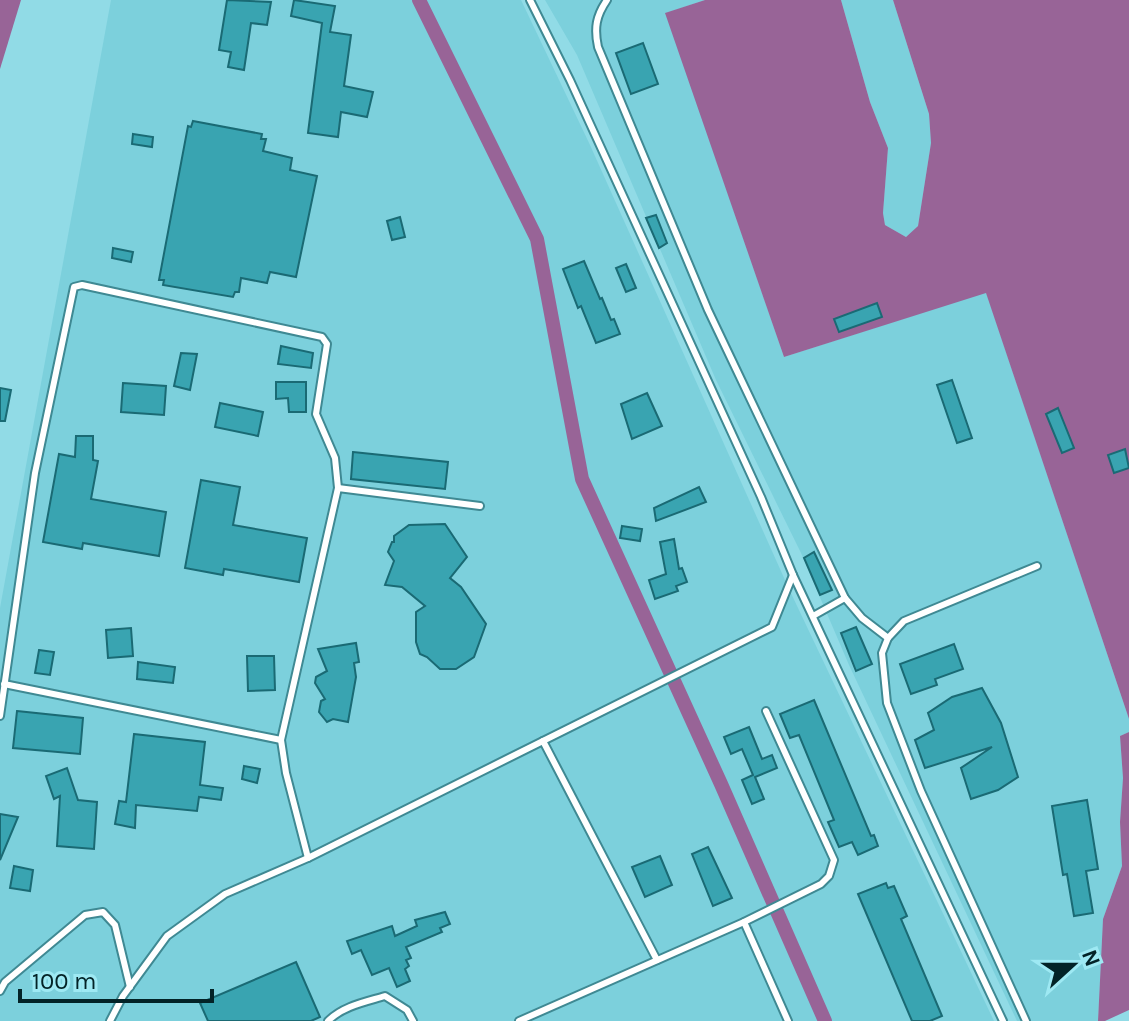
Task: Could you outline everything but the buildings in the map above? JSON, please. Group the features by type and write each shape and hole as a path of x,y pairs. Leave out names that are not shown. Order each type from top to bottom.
{"lane":[{"path":"530,0 583,108 793,575 1003,1021"},
{"path":"607,0 599,12 595,30 598,47 708,310 845,598 862,618 888,638"},
{"path":"0,716 35,473 74,287 82,285 322,337 327,344 316,414 335,458 338,488 281,740 286,773 308,858"},
{"path":"338,488 480,506"},
{"path":"1026,1021 921,791 887,703 882,653 888,638 904,621 1037,566"},
{"path":"110,1021 167,936 225,894 308,858 772,627 793,575"},
{"path":"813,616 845,598"},
{"path":"4,684 281,740"},
{"path":"519,1021 744,922 821,884 829,876 834,860 766,711"},
{"path":"543,741 657,960"},
{"path":"0,991 5,982 85,915 103,912 115,925 130,987"},
{"path":"744,922 788,1021"},
{"path":"328,1021 335,1014 355,1005 385,996 407,1010 413,1021"}],"shaded area":[{"path":"0,0 21,0 0,69"},
{"path":"111,0 521,0 590,145 789,589 994,1021 0,1021 0,608"},
{"path":"545,0 705,0 666,13 784,357 986,292 1129,719 1129,732 1120,736 1122,866 1103,919 1098,1021 1017,1021 849,665 801,553 716,380 577,55"},
{"path":"705,0 841,0 870,102 888,148 883,213 885,225 906,237 918,226 931,143 929,114 893,0 1129,0 1129,719 986,293 784,357 665,13"},
{"path":"841,0 893,0 929,114 931,143 918,226 906,237 885,225 883,213 888,148 870,102"},
{"path":"1129,732 1129,1010 1098,1021 1103,919 1122,866 1120,736"}],"waterway":[{"path":"419,0 537,239 582,479 825,1021"}]}
